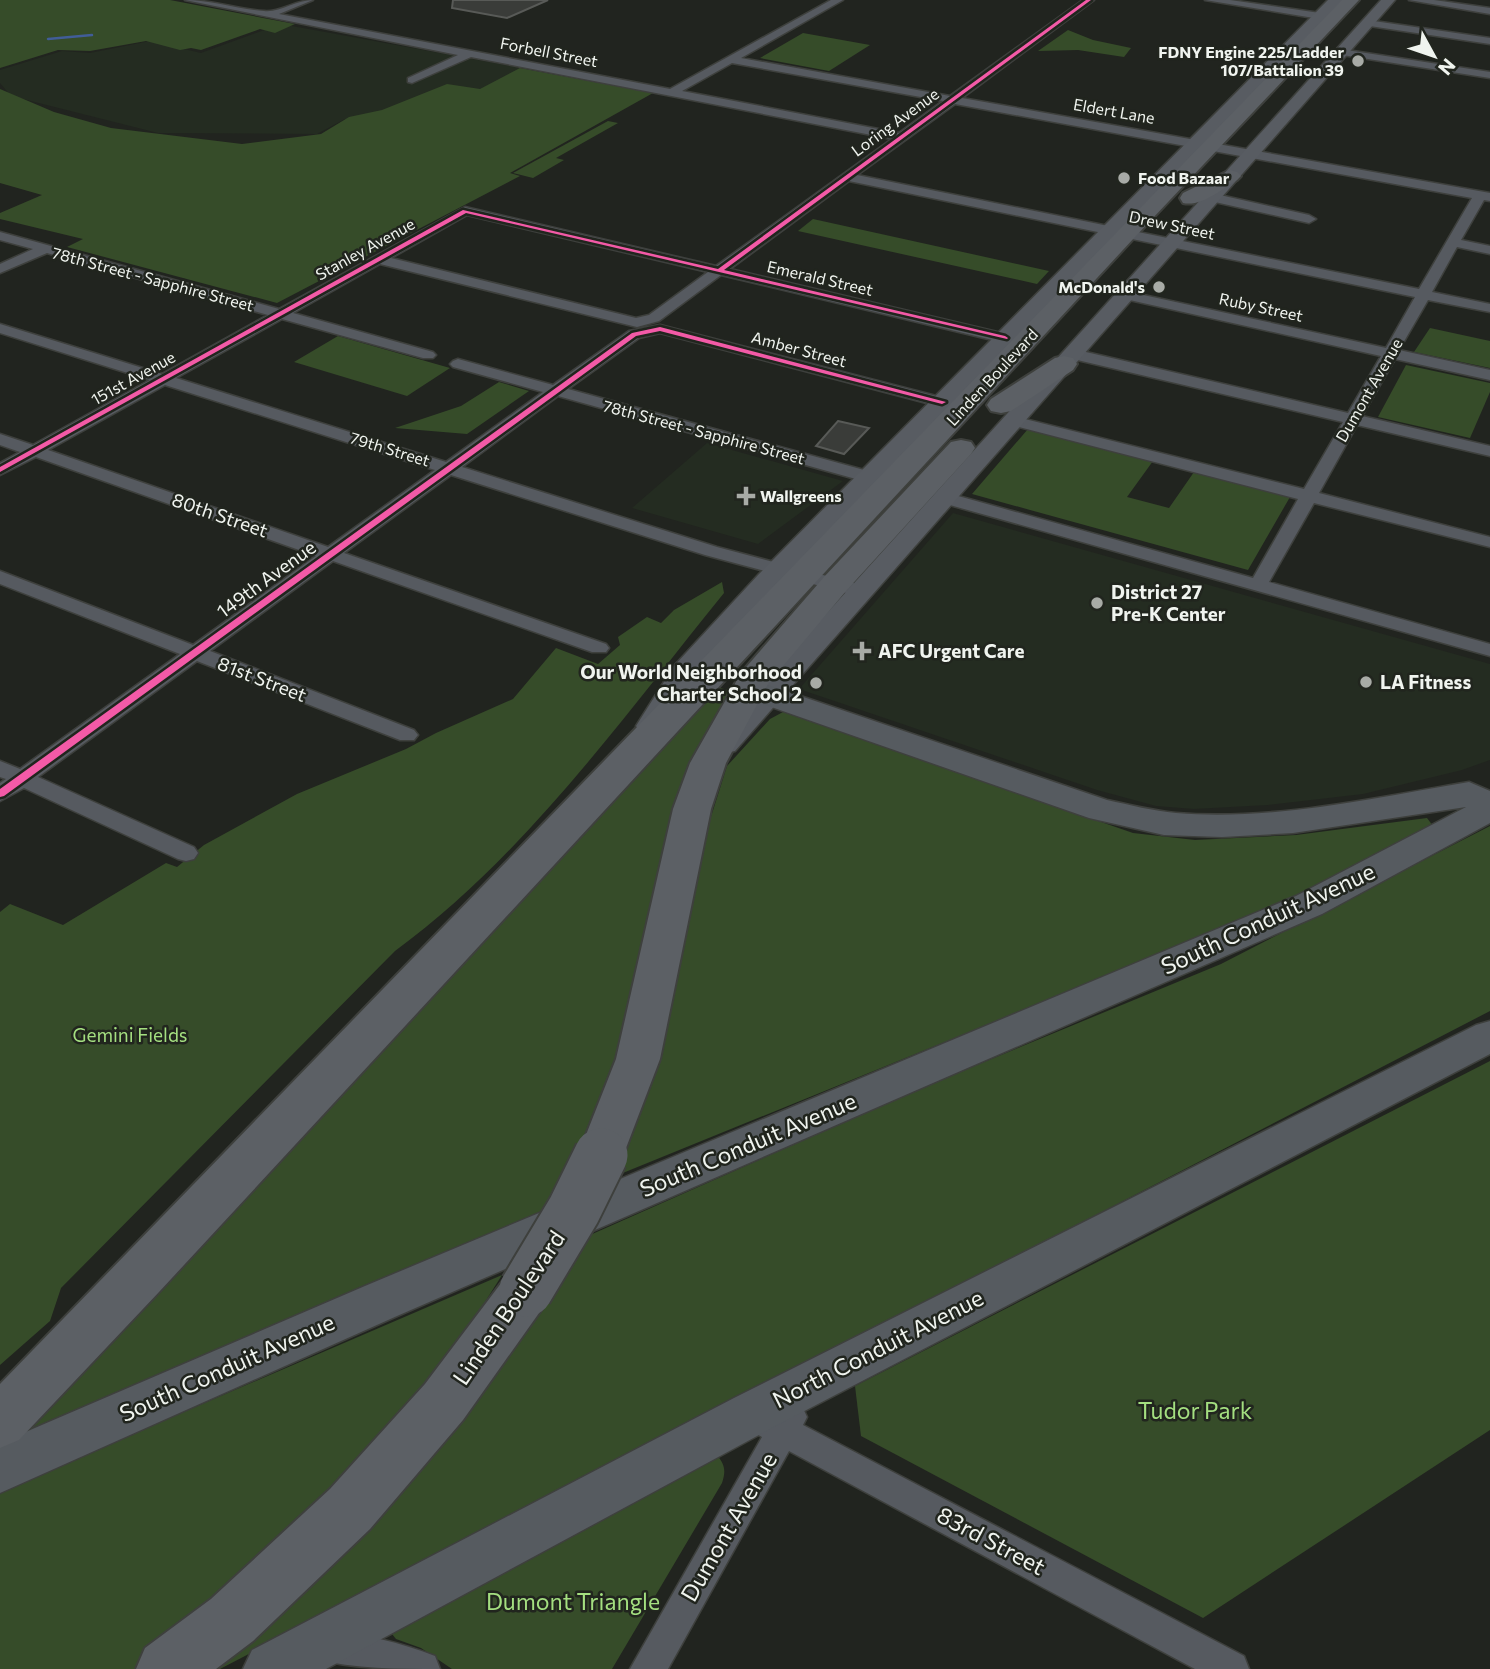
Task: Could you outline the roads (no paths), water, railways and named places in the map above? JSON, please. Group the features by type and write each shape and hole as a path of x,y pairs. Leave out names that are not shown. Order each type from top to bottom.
{"highway":[{"name":"Linden Boulevard","path":"0,1422 633,754 820,580 1007,413 1201,198 1222,148 1266,89 1305,40 1351,0"},
{"name":"Linden Boulevard","path":"166,1669 232,1620 350,1509 444,1402 526,1290 574,1210 601,1155 638,1059 692,809 708,763 758,692 768,662 820,580 947,410 1117,232 1191,168 1222,148 1380,3"},
{"path":"1294,104 1295,82"},
{"path":"1230,107 1266,89"},
{"path":"1149,189 1191,168"},
{"path":"1201,198 1230,176"},
{"path":"1016,338 1045,297"},
{"path":"1007,413 1068,359"},
{"path":"891,454 947,410"}],"main road":[{"path":"758,692 1101,810 1158,823 1210,825 1483,803"},
{"name":"South Conduit Avenue","path":"0,1468 381,1301 1309,905 1435,840 1483,803"},
{"name":"North Conduit Avenue","path":"271,1669 767,1423 810,1384 1490,1036"}],"street":[{"name":"Forbell Street","path":"190,0 902,137"},
{"path":"268,15 308,0"},
{"name":"Loring Avenue","path":"553,391 1090,0"},
{"path":"1210,0 1320,16"},
{"name":"Linden Boulevard","path":"1230,176 1222,148 1230,107 1305,40 1320,16 1336,0"},
{"path":"1415,0 1490,10"},
{"path":"814,2 835,2"},
{"path":"671,93 835,2"},
{"path":"1359,23 1490,41"},
{"name":"Linden Boulevard","path":"1045,297 1117,232 1149,189 1294,104 1340,52 1359,23"},
{"path":"1340,52 1490,75"},
{"path":"412,80 469,54"},
{"name":"Eldert Lane","path":"732,60 1485,196"},
{"name":"Drew Street","path":"848,177 1490,308"},
{"name":"Dumont Avenue","path":"1258,585 1453,242 1485,196"},
{"path":"1201,198 1309,219"},
{"name":"Emerald Street","path":"465,211 1016,338"},
{"name":"Stanley Avenue","path":"282,314 465,211"},
{"name":"78th Street - Sapphire Street","path":"0,236 428,355"},
{"name":"Linden Boulevard","path":"1068,359 1125,295 1163,241"},
{"path":"1453,242 1490,250"},
{"path":"0,269 45,248"},
{"name":"Amber Street","path":"378,259 642,327 660,329 947,410"},
{"name":"Ruby Street","path":"1125,295 1390,353"},
{"name":"151st Avenue","path":"0,470 282,314"},
{"name":"79th Street","path":"0,328 662,536 820,580"},
{"path":"1390,353 1490,375"},
{"path":"1068,359 1490,451"},
{"name":"78th Street - Sapphire Street","path":"458,364 869,477"},
{"name":"149th Avenue","path":"0,794 553,391"},
{"path":"1007,413 1490,542"},
{"name":"Linden Boulevard","path":"820,580 945,498 1007,413"},
{"name":"80th Street","path":"0,439 599,648"},
{"name":"Linden Boulevard","path":"820,580 869,477 891,454"},
{"path":"945,498 1490,650"},
{"name":"81st Street","path":"0,577 407,735"},
{"path":"0,768 186,853"},
{"name":"Dumont Avenue","path":"648,1669 767,1423"},
{"name":"83rd Street","path":"767,1423 1231,1669"},
{"path":"318,1644 386,1656 422,1669"}],"waterway":[{"path":"48,39 92,35"}],"place":[{"name":"FDNY Engine 225/Ladder 107/Battalion 39","path":"1358,61"},
{"name":"Food Bazaar","path":"1124,178"},
{"name":"McDonald's","path":"1159,287"},
{"name":"Wallgreens","path":"746,496"},
{"name":"District 27 Pre-K Center","path":"1097,603"},
{"name":"AFC Urgent Care","path":"862,651"},
{"name":"LA Fitness","path":"1366,682"},
{"name":"Our World Neighborhood Charter School 2","path":"816,683"}],"park label":[{"name":"Gemini Fields","path":"130,1035"},
{"name":"Tudor Park","path":"1195,1411"},
{"name":"Dumont Triangle","path":"573,1602"}]}
